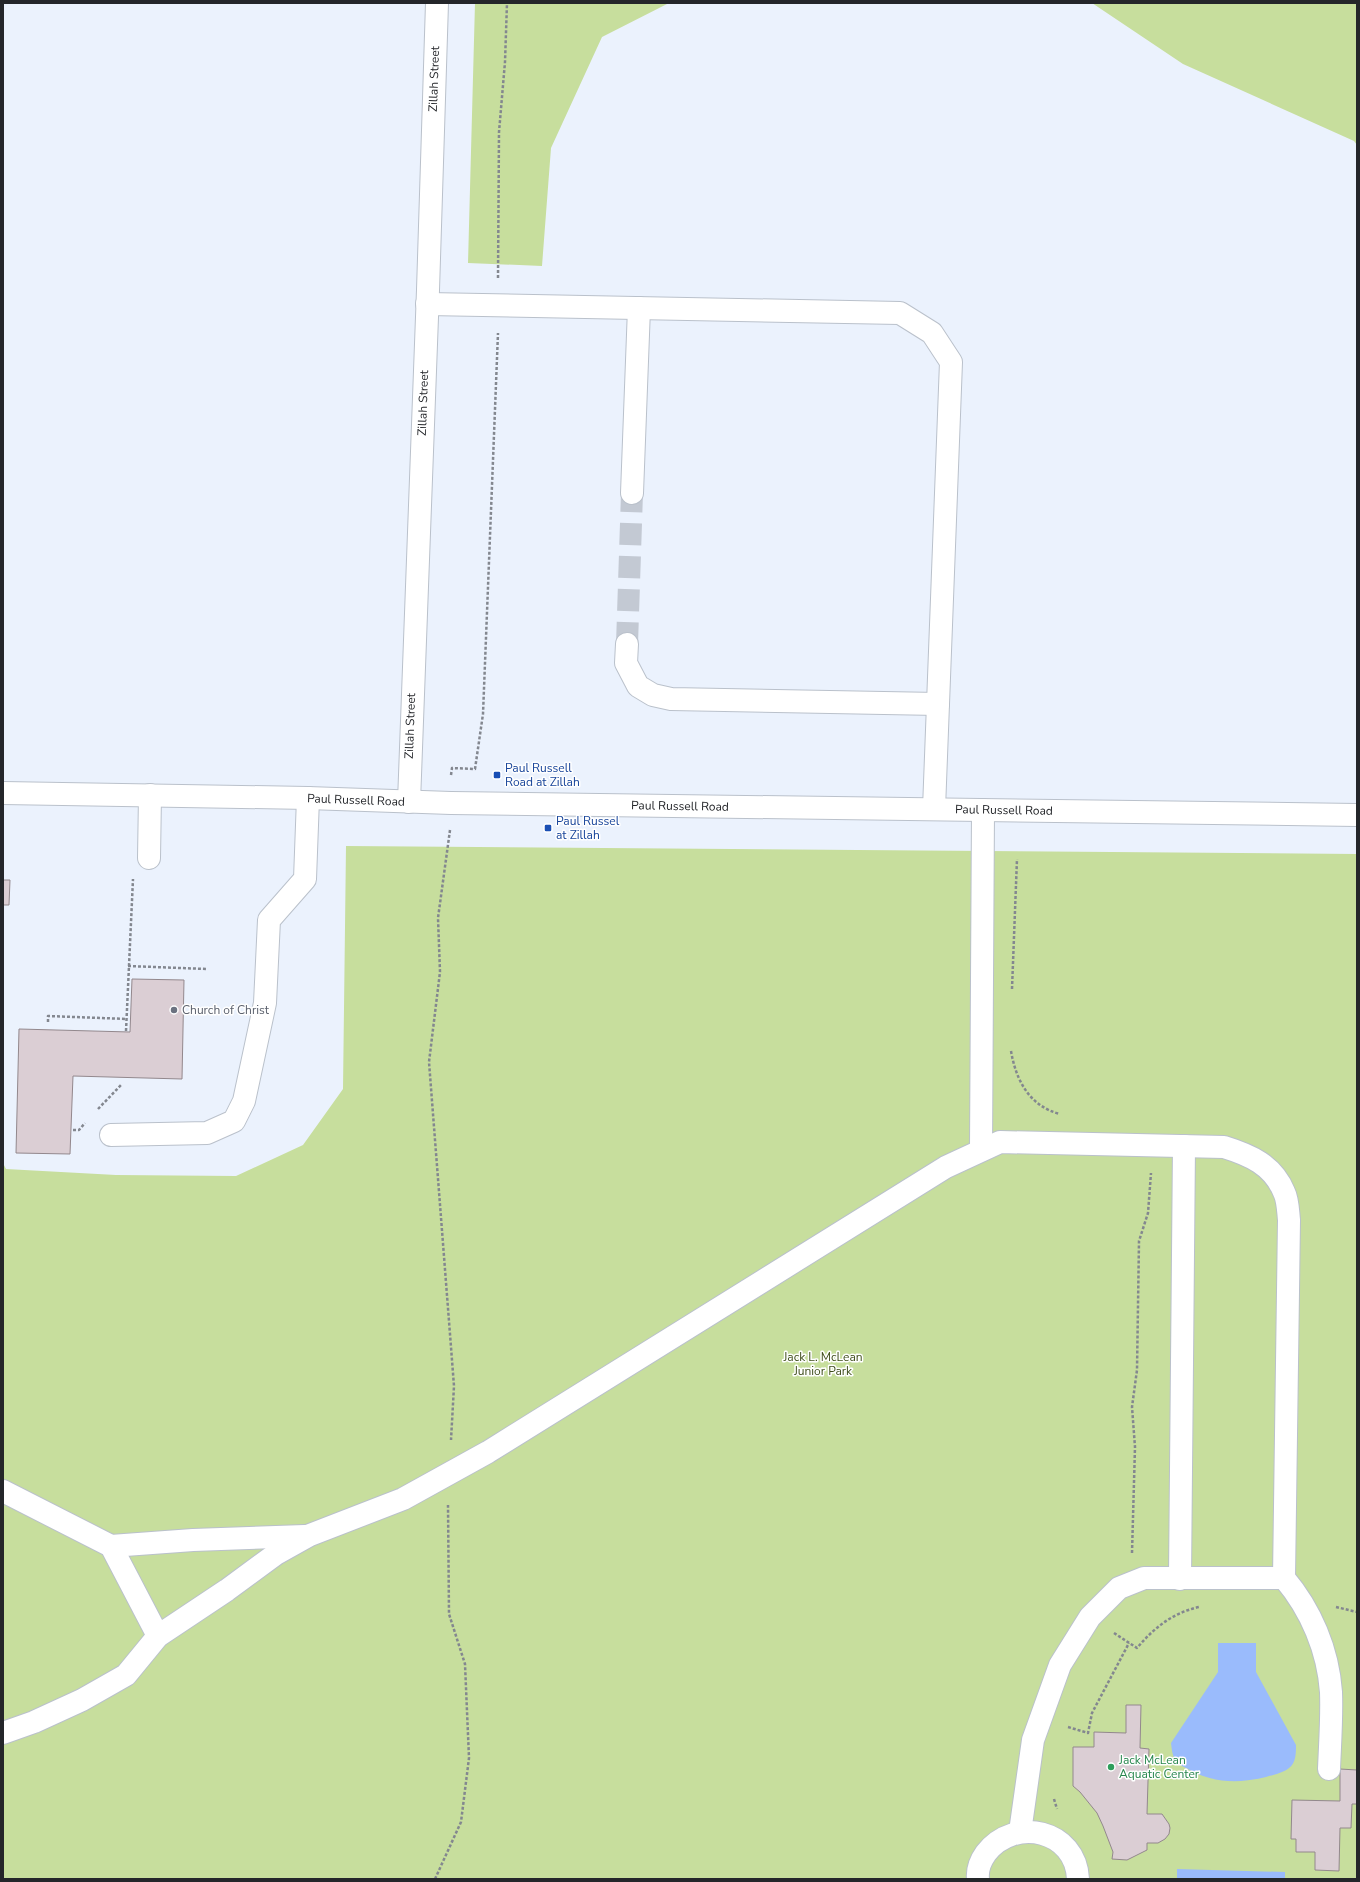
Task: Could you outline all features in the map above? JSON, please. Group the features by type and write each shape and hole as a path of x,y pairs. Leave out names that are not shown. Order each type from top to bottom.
{"street":[{"name":"Zillah Street","path":"409,802 437,3"},
{"path":"427,304 900,313 932,333 951,362 934,809"},
{"path":"632,493 639,308"},
{"path":"627,644 626,663 638,686 653,695 671,699 938,704"},
{"name":"Paul Russell Road","path":"3,793 308,798 409,802 1357,815"},
{"path":"149,858 150,795"},
{"path":"111,1135 206,1133 234,1120 244,1101 265,1003 269,920 305,879 308,798"},
{"path":"981,1150 983,810"},
{"path":"3,1733 34,1722 82,1700 126,1674 158,1636 227,1590 276,1554 310,1535 403,1499 488,1452 946,1167 981,1150 1000,1142 1224,1147 1250,1156 1272,1172 1284,1192 1289,1220 1284,1578 1299,1596 1313,1621 1327,1663 1331,1692 1329,1769"},
{"path":"1180,1579 1184,1146"},
{"path":"3,1491 110,1546 193,1540 310,1535"},
{"path":"110,1546 158,1636"},
{"path":"1020,1832 1034,1740 1060,1665 1090,1617 1120,1588 1144,1578 1284,1578"},
{"path":"978,1879 982,1859 992,1845 1007,1835 1020,1832 1042,1833 1058,1841 1070,1854 1077,1870 1078,1879"}],"path":[{"path":"452,768 475,768 483,714 498,306 499,132 505,62 507,3"},
{"path":"434,1879 461,1822 469,1758 465,1664 449,1614 448,1474 454,1386 429,1062 440,972 438,918 450,825"},
{"path":"126,1031 133,879 149,858"},
{"path":"1012,994 1017,859"},
{"path":"128,966 207,969"},
{"path":"48,1022 48,1016 127,1019"},
{"path":"1011,1049 1014,1069 1022,1087 1035,1102 1050,1112 1063,1115"},
{"path":"1132,1554 1135,1447 1132,1407 1137,1370 1139,1241 1148,1213 1151,1187 1151,1146"},
{"path":"1090,1617 1137,1648 1148,1635 1163,1622 1184,1610 1204,1606"},
{"path":"1062,1725 1088,1733 1092,1713 1128,1643"},
{"path":"1054,1797 1055,1804 1060,1815"}],"green space":[{"path":"475,3 669,3 602,37 551,148 542,266 468,263"},
{"path":"1092,3 1357,3 1357,145 1354,141 1183,64"},
{"name":"Jack L. McLean Junior Park","path":"346,846 1357,854 1357,1879 3,1879 3,1163 6,1169 116,1175 236,1176 303,1145 343,1089"}],"water":[{"path":"1218,1643 1256,1643 1256,1672 1296,1745 1294,1761 1289,1768 1284,1771 1275,1775 1245,1781 1225,1781 1205,1777 1195,1773 1180,1765 1175,1759 1172,1752 1171,1743 1218,1672"},
{"path":"1177,1869 1285,1872 1285,1879 1177,1879"}],"building":[{"path":"3,880 10,880 9,905 3,905"},
{"path":"132,979 184,980 182,1079 73,1076 70,1154 16,1153 19,1029 130,1032"},
{"name":"Jack McLean Aquatic Center","path":"1126,1705 1141,1705 1140,1748 1149,1749 1147,1814 1162,1814 1170,1828 1169,1834 1165,1839 1158,1843 1147,1843 1147,1850 1127,1860 1112,1859 1113,1852 1097,1813 1080,1792 1073,1786 1073,1747 1094,1747 1094,1732 1126,1733"},
{"path":"1340,1769 1357,1770 1357,1804 1352,1804 1351,1828 1340,1828 1339,1871 1315,1870 1315,1852 1296,1852 1296,1839 1291,1839 1292,1800 1340,1801"}],"tunnel":[{"path":"627,644 632,493"}],"place":[{"name":"Paul Russell Road at Zillah","path":"497,775"},
{"name":"Paul Russel at Zillah","path":"548,828"},
{"name":"Church of Christ","path":"174,1010"},
{"name":"Jack McLean Aquatic Center","path":"1111,1767"}]}
